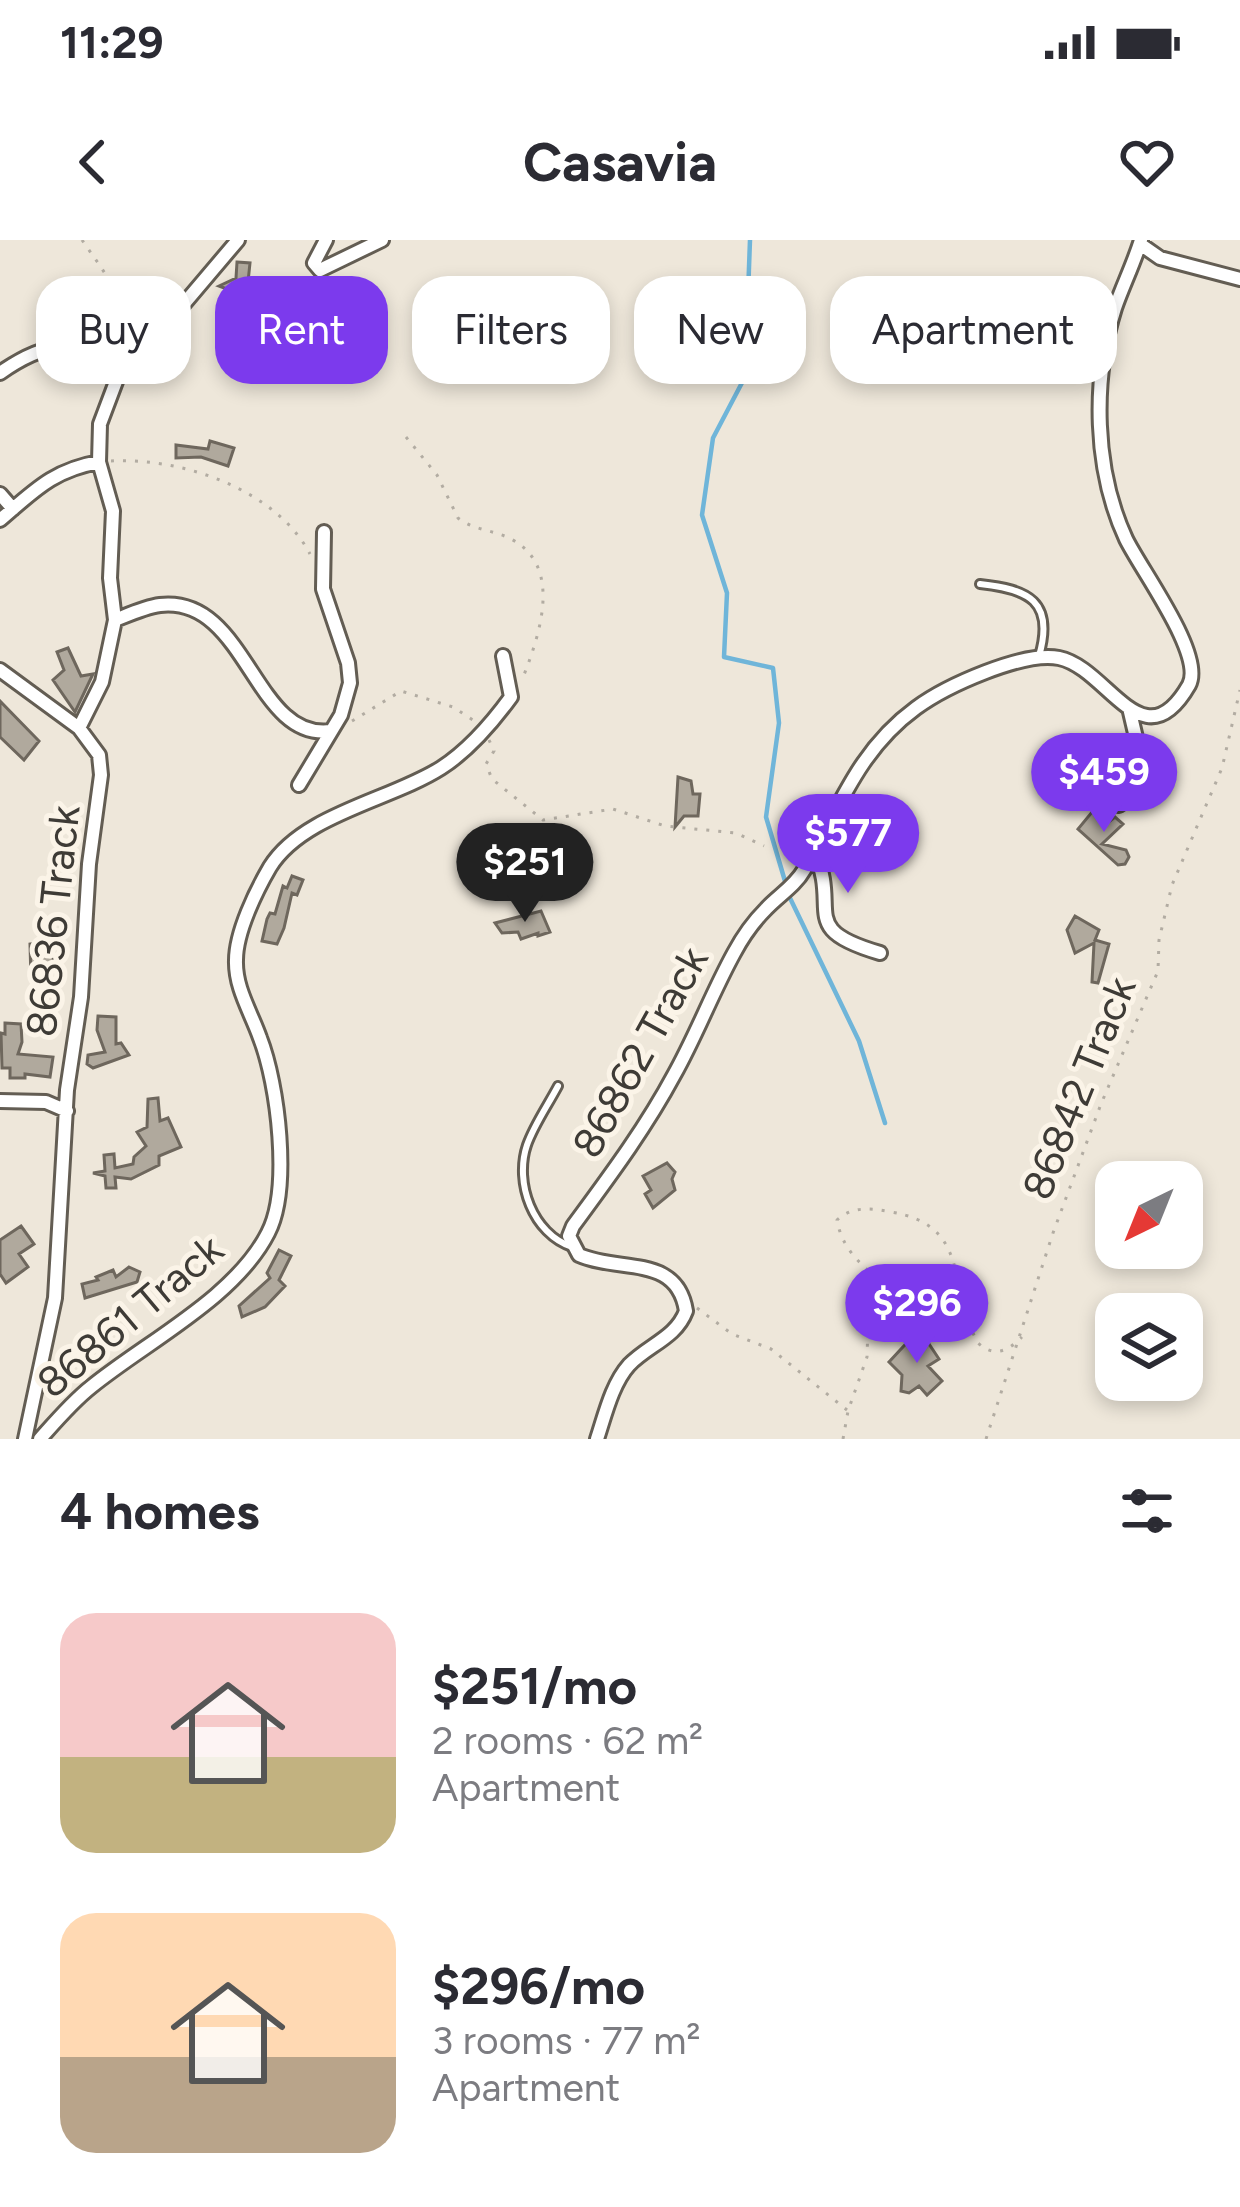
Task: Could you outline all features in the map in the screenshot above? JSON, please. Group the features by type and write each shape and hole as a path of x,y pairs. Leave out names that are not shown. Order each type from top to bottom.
{"street":[{"path":"191,295 238,240"},
{"path":"326,240 314,263 320,270 382,240"},
{"path":"1039,656 1081,666 1130,712 1155,717 1189,684 1193,672 1185,643 1126,540 1105,474 1100,434 1107,350 1114,312 1140,242 1160,258 1240,279"},
{"path":"0,373 36,352"},
{"path":"0,670 80,728 102,682 116,620 110,578 113,511 99,462 100,424 116,384"},
{"path":"0,520 51,477 99,462"},
{"path":"0,494 13,508"},
{"path":"298,785 337,728 351,673 323,589 324,532"},
{"path":"116,620 159,605 202,616 232,643 290,722 310,730 337,728"},
{"path":"502,656 511,697"},
{"name":"86862 Track","path":"572,1247 572,1226 631,1148 674,1076 735,950 766,908 802,873 847,783 912,710 931,698 1039,656"},
{"name":"86861 Track","path":"40,1439 87,1390 222,1288 248,1263 275,1220 282,1170 272,1090 266,1055 235,964 269,869 298,839 443,767 511,697"},
{"path":"1119,805 1137,742 1130,712"},
{"name":"86836 Track","path":"25,1439 55,1298 88,864 101,775 99,755 80,728"},
{"path":"813,849 821,865 833,934 880,953"},
{"path":"3,1097 46,1102 67,1111"},
{"path":"572,1247 592,1261 659,1272 683,1293 686,1311 682,1323 622,1374 597,1439"}],"lane":[{"path":"980,584 1015,587 1032,600 1043,626 1039,656"},
{"path":"559,1086 527,1145 523,1179 537,1220 554,1238 572,1247"}],"path":[{"path":"82,240 106,276"},
{"path":"406,437 437,475 458,518 518,543 538,569 543,586 538,633 511,697"},
{"path":"99,462 142,460 247,493 277,512 309,553"},
{"name":"86842 Track","path":"986,1439 1023,1336 1038,1276 1101,1104 1158,970 1159,940 1172,886 1222,768 1240,690"},
{"path":"337,728 401,691 453,707 476,722 493,744 485,764 492,779 543,820 613,809 665,826 736,833 764,846"},
{"path":"843,1439 867,1357 868,1325 893,1292 857,1261 842,1240 837,1220 851,1210 906,1214 932,1226 951,1253 978,1343 1000,1352 1023,1336"},
{"path":"683,1293 705,1316 732,1334 771,1349 848,1411"}],"building":[{"path":"237,262 250,263 249,276 236,276"},
{"path":"210,441 234,448 228,466 201,457 176,458 176,445 208,449"},
{"path":"68,648 81,676 93,674 75,712 53,680 64,670 57,652"},
{"path":"0,701 39,741 24,760 0,737"},
{"path":"678,777 691,781 693,794 700,794 698,816 684,816 675,827"},
{"path":"1097,806 1110,821 1115,817 1123,824 1102,844 1126,850 1125,864 1118,865 1078,829"},
{"path":"292,876 303,880 297,895 292,893 277,944 262,941 267,919 275,914 283,886 287,888"},
{"path":"541,911 550,932 538,936 521,939 518,932 502,933 495,923"},
{"path":"1075,916 1099,930 1095,940 1109,944 1098,983 1092,982 1094,943 1075,953 1067,930"},
{"path":"50,941 55,968 44,970 45,979 31,980 30,944"},
{"path":"98,1016 116,1017 116,1044 121,1043 129,1055 93,1068 87,1064 88,1055 105,1052 97,1030"},
{"path":"5,1023 21,1024 18,1054 53,1057 50,1077 25,1074 25,1078 10,1078 10,1068 2,1068"},
{"path":"158,1098 160,1121 168,1118 181,1147 159,1156 159,1165 131,1179 115,1177 116,1188 106,1188 105,1176 93,1173 105,1171 104,1155 114,1154 115,1168 133,1164 146,1146 137,1132 147,1127 148,1099"},
{"path":"667,1163 675,1172 675,1190 653,1208 643,1176"},
{"path":"21,1226 34,1244 19,1254 28,1267 6,1283 0,1274 0,1240"},
{"path":"279,1250 291,1256 279,1280 285,1286 265,1307 242,1317 239,1306 270,1278 267,1273"},
{"path":"129,1267 140,1272 137,1282 85,1298 82,1284 113,1270 116,1277"},
{"path":"915,1334 923,1335 939,1359 928,1366 942,1381 927,1395 919,1386 909,1393 901,1391 902,1375 889,1362"}],"waterway":[{"path":"750,240 745,377 713,438 702,515 727,593 724,657 773,668 779,723 766,817 790,898 859,1041 885,1123"}]}
